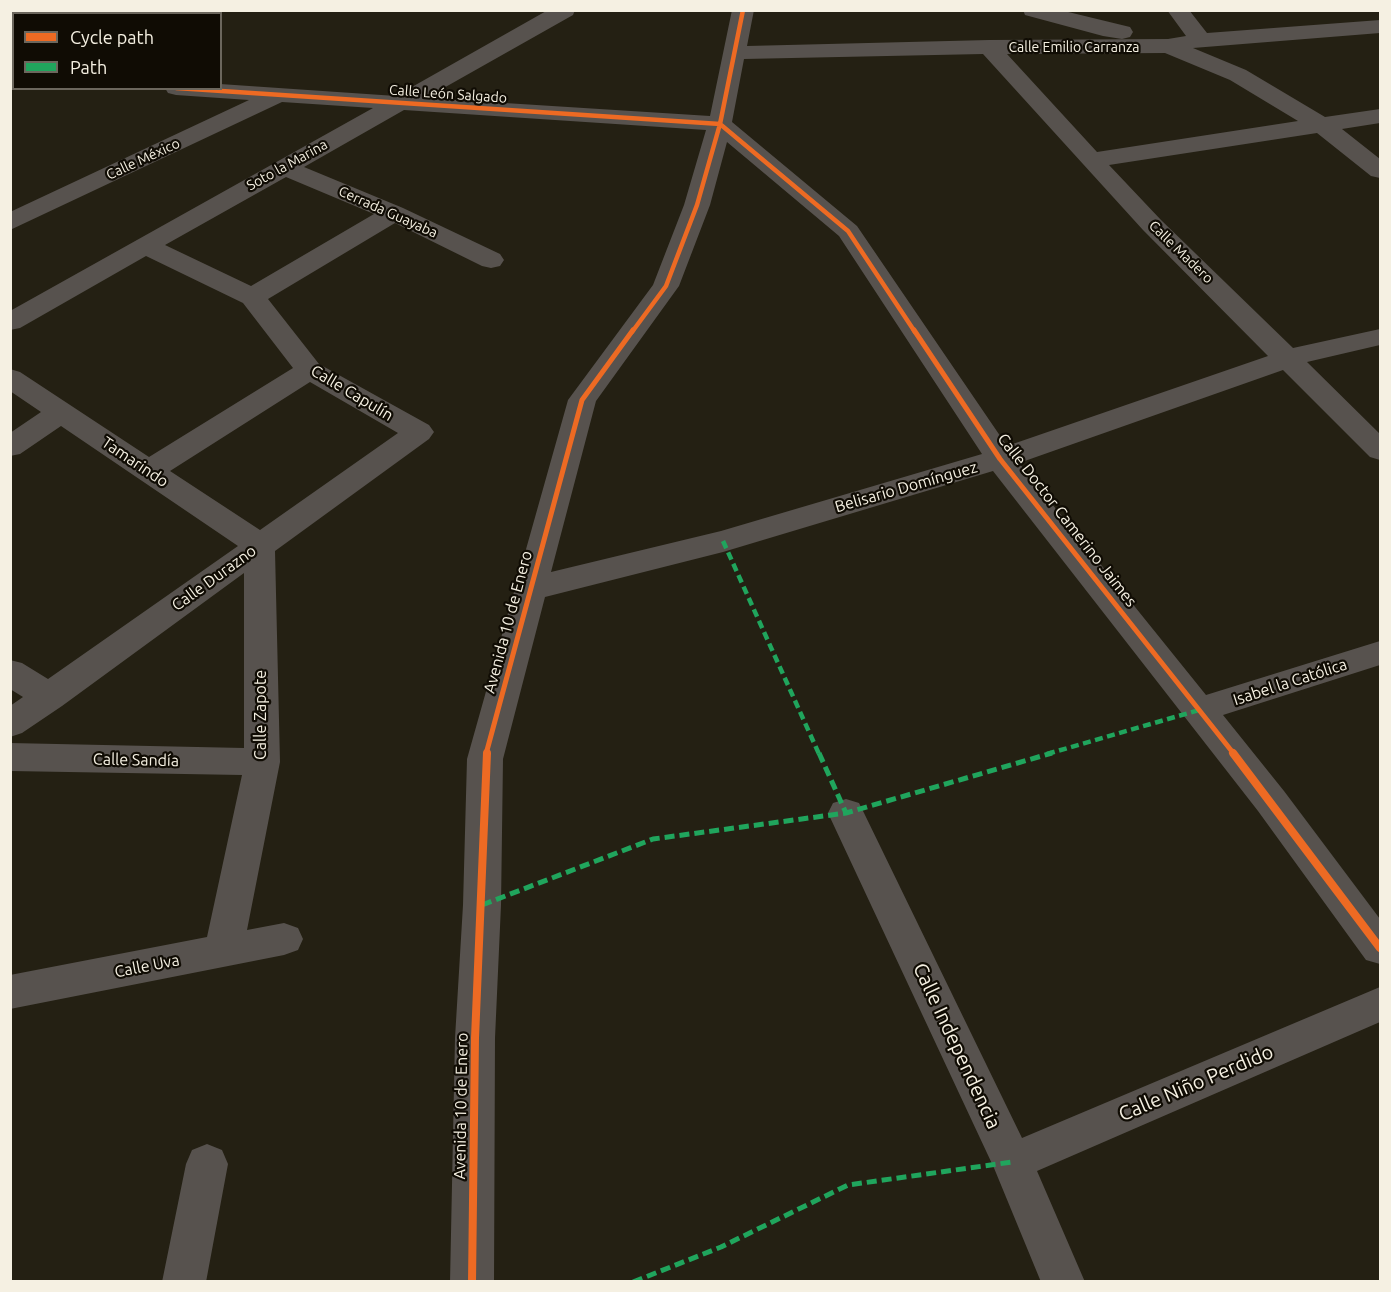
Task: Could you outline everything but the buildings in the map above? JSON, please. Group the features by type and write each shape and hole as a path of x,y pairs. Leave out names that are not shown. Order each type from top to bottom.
{"street":[{"name":"Soto la Marina","path":"10,322 565,10"},
{"name":"Avenida 10 de Enero","path":"472,1281 475,1038 482,905 485,759 582,400 666,286 697,205 720,124 743,10"},
{"path":"1033,10 1103,29 1186,43 1380,26"},
{"path":"1177,10 1186,43"},
{"path":"1302,10 1321,32"},
{"name":"Calle Emilio Carranza","path":"733,53 1186,43 1323,126 1380,171"},
{"name":"Calle Madero","path":"989,47 1090,160 1152,225 1380,450"},
{"name":"Calle León Salgado","path":"201,90 720,124"},
{"name":"Calle México","path":"10,222 276,96"},
{"path":"1090,160 1380,116"},
{"name":"Calle Doctor Camerino Jaimes","path":"720,124 848,231 1000,459 1200,710 1380,948"},
{"name":"Cerrada Guayaba","path":"284,167 394,213 492,260"},
{"path":"252,297 394,213"},
{"name":"Calle Capulín","path":"146,246 252,297 309,370 418,432"},
{"name":"Belisario Domínguez","path":"531,589 723,541 1000,459 1289,358 1380,337"},
{"path":"148,471 309,370"},
{"name":"Tamarindo","path":"10,378 259,545"},
{"path":"10,447 60,412"},
{"name":"Calle Durazno","path":"10,724 418,432"},
{"name":"Calle Zapote","path":"223,952 262,762 259,545"},
{"name":"Isabel la Católica","path":"1200,710 1380,653"},
{"path":"10,672 50,697"},
{"name":"Calle Sandía","path":"10,757 262,762"},
{"name":"Calle Independencia","path":"846,813 1012,1162 1063,1281"},
{"name":"Calle Uva","path":"10,992 284,939"},
{"name":"Calle Niño Perdido","path":"1012,1162 1380,1004"},
{"path":"184,1281 207,1164"}],"marked path":[{"path":"723,541 846,813"},
{"path":"482,905 653,839 846,813 1199,710"},
{"path":"633,1282 721,1247 848,1185 1012,1162"}],"cycle path":[{"path":"472,1282 475,1038 482,905 485,759 582,400 666,286 697,205 720,124 743,10"},
{"path":"206,90 720,124 848,231 1000,459 1271,801 1380,948"}]}
